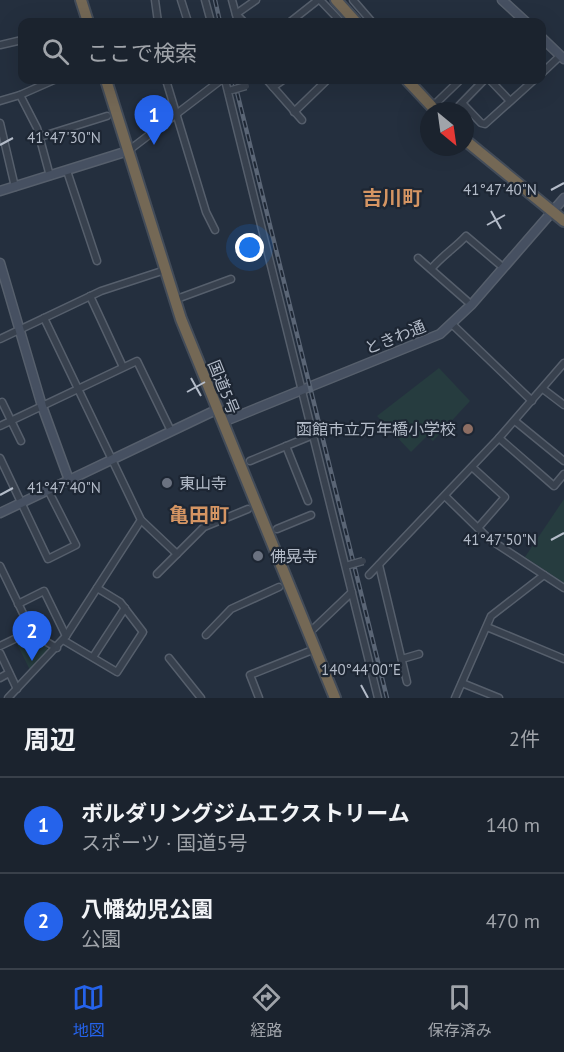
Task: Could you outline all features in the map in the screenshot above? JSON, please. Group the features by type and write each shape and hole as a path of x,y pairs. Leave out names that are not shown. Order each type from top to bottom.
{"highway":[{"path":"81,0 87,18"},
{"path":"336,0 352,18"},
{"name":"国道5号","path":"107,84 174,300 335,698"},
{"path":"412,84 428,102"},
{"path":"474,148 564,221"}],"street":[{"path":"155,0 157,18"},
{"path":"181,0 187,18"},
{"path":"205,0 210,18"},
{"path":"232,0 237,18"},
{"path":"236,14 256,0"},
{"path":"295,18 319,0 336,18"},
{"path":"353,0 369,18"},
{"path":"502,0 517,18"},
{"path":"236,14 240,18"},
{"path":"0,45 18,40"},
{"path":"546,42 562,57 546,70"},
{"path":"0,101 45,84"},
{"path":"167,84 206,212 215,230"},
{"path":"208,84 209,88"},
{"path":"0,191 128,150 215,84"},
{"path":"226,84 378,698"},
{"path":"270,84 302,120"},
{"path":"273,87 277,84"},
{"path":"294,112 323,84"},
{"path":"440,102 456,84"},
{"path":"463,102 480,84"},
{"path":"494,84 510,102"},
{"path":"474,114 484,124 528,84"},
{"path":"232,90 246,86"},
{"path":"20,95 40,137 50,176"},
{"path":"40,137 107,116"},
{"path":"0,123 15,186"},
{"path":"67,171 97,261"},
{"name":"ときわ通","path":"223,422 428,341 453,325 564,198"},
{"path":"431,269 449,248 457,246 466,236 499,264"},
{"path":"418,258 467,301"},
{"path":"0,263 42,406 69,480"},
{"path":"0,339 90,296 165,270"},
{"path":"174,300 231,279"},
{"path":"90,296 123,367"},
{"path":"44,318 141,519 177,554"},
{"path":"453,325 532,401"},
{"path":"0,426 137,361 171,431"},
{"path":"369,575 515,421 564,363"},
{"path":"543,389 564,405"},
{"path":"2,402 21,441"},
{"path":"0,513 218,409"},
{"path":"515,421 564,461"},
{"path":"250,461 313,435"},
{"path":"499,438 554,486 564,474"},
{"path":"286,446 308,501"},
{"path":"0,458 48,558 76,546 48,490"},
{"path":"472,467 505,497 478,528"},
{"path":"445,496 489,539 564,588"},
{"path":"157,574 204,527 248,510"},
{"path":"277,529 311,515"},
{"path":"8,698 65,638 141,519"},
{"path":"349,565 363,561"},
{"path":"379,565 407,681"},
{"path":"0,566 31,631 57,648"},
{"path":"455,698 491,616 544,575"},
{"path":"206,635 231,609 279,587"},
{"path":"18,604 44,591 65,638 117,672 143,632 120,602 97,588"},
{"path":"309,633 352,592"},
{"path":"93,657 124,608"},
{"path":"487,627 564,659"},
{"path":"0,646 31,631"},
{"path":"259,698 250,675 315,649"},
{"path":"0,653 17,689"},
{"path":"402,659 419,654"},
{"path":"170,658 201,698"},
{"path":"0,678 9,673"},
{"path":"462,683 499,698"}],"green space":[{"path":"439,368 470,401 433,441 427,436 411,452 377,416"},
{"path":"564,499 564,583 525,557"},
{"path":"29,637 47,647 48,652 30,670 16,642"}],"railway":[{"path":"215,0 219,18"},
{"path":"235,84 387,698"}],"place":[{"name":"ボルダリングジムエクストリーム","path":"154,145"},
{"name":"函館市立万年橋小学校","path":"468,429"},
{"name":"東山寺","path":"167,483"},
{"name":"佛晃寺","path":"258,556"},
{"name":"八幡幼児公園","path":"32,661"}],"district":[{"name":"吉川町","path":"392,198"},
{"name":"亀田町","path":"199,515"}]}
